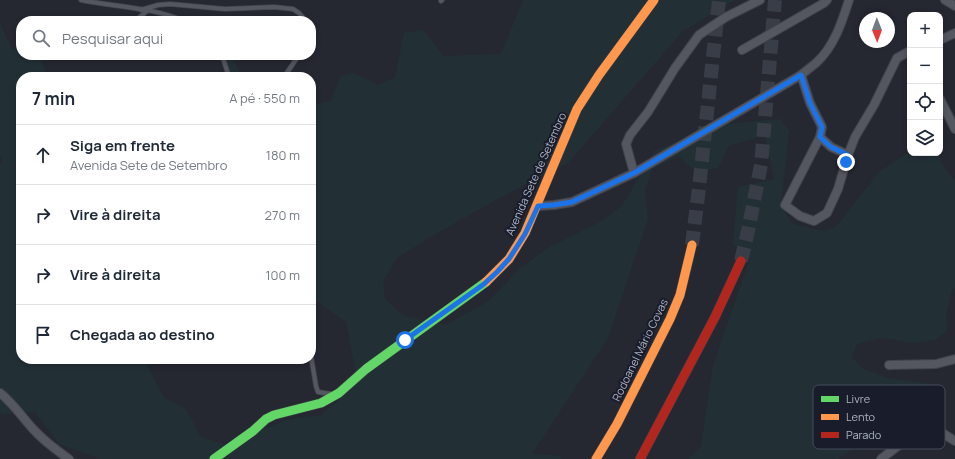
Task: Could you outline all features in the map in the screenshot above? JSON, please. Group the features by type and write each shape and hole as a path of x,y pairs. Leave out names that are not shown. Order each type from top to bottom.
{"main road":[{"name":"Avenida Sete de Setembro","path":"214,459 253,431 266,419 274,415 321,403 339,393 366,369 484,284 497,272 509,259 525,234 538,206 558,152 577,109 599,75 654,0"},
{"name":"Rodoanel Mário Covas","path":"596,459 620,417 670,319 684,281 692,245"},
{"path":"640,459 715,318 741,262"}],"street":[{"path":"634,173 626,144 630,135 648,112 675,68 699,35 726,17 760,0"},
{"path":"742,50 827,0"},
{"path":"538,206 572,202 634,173 801,75 817,63 833,42 844,17 849,0"},
{"path":"945,0 955,6"},
{"path":"943,39 955,33"},
{"path":"801,75 810,103 822,127 820,137 785,205 800,216 814,221 827,213 838,189 855,137 874,105 897,58 907,53"},
{"path":"943,105 955,129"},
{"path":"820,137 831,147 848,155"},
{"path":"889,365 936,364 955,359"},
{"path":"0,393 9,400 33,430 49,445 69,459"},
{"path":"945,435 955,441"},
{"path":"881,459 894,449"}],"lane":[{"path":"81,0 170,16"},
{"path":"141,10 158,5 170,4 226,9 274,7 293,9 299,12 302,16"},
{"path":"141,16 147,11"},
{"path":"224,60 227,72"},
{"path":"287,72 296,60"},
{"path":"312,364 318,392 328,394 339,393"}],"shaded area":[{"path":"523,0 734,0 683,31 568,163 523,185 432,236 397,258 383,281 385,299 404,316 445,325 489,301 520,268 550,247 600,222 622,206 654,151 716,125 780,119 789,131 781,207 793,224 823,231 836,227 879,172 907,153 907,156 938,156 955,182 955,288 952,290 946,314 947,331 935,340 914,343 881,338 857,344 852,357 863,369 888,378 932,385 813,385 813,449 853,449 838,459 688,459 701,446 713,365 750,259 733,244 738,187 774,179 765,135 729,146 718,168 695,171 678,156 652,169 645,191 648,219 608,338 532,454 560,456 561,459 102,459 59,444 35,412 3,414 0,412 0,164 3,162 0,156 0,23 12,49 16,49 16,60 41,60 46,72 16,72 16,364 147,364 164,398 186,409 201,437 226,445 286,420 321,415 358,384 346,322 316,301 316,105 331,101 341,76 354,73 378,85 395,78 404,33 424,30 443,56 501,54"},
{"path":"234,60 240,72 230,72 226,61"}],"tunnel":[{"path":"692,245 719,0"},
{"path":"741,261 761,165 775,0"}],"traffic: fast":[{"path":"214,459 253,431 266,419 274,415 321,403 339,393 366,369 486,282"}],"traffic: slow":[{"path":"486,282 509,259 525,233 577,109 599,75 654,0"},
{"path":"596,459 617,424 670,319 680,295 692,245"}],"traffic: jam":[{"path":"640,459 715,317 741,261"}],"route":[{"path":"405,340 484,284 497,272 509,259 525,234 538,206 572,202 620,180 801,75 810,103 822,127 820,137 831,147 848,155 846,162"}]}
